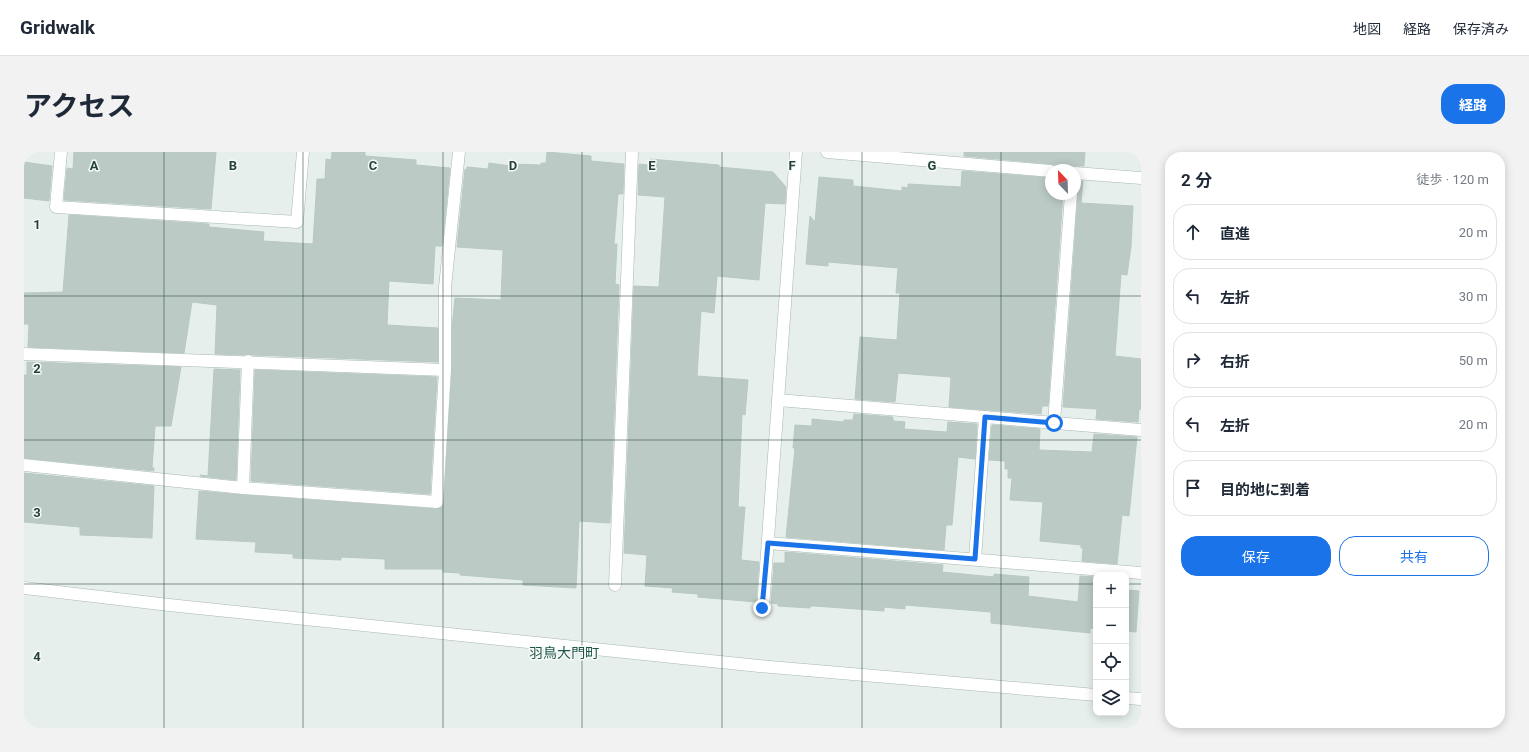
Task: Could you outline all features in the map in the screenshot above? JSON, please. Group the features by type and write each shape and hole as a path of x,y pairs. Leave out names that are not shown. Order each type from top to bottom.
{"street":[{"path":"61,152 56,207 297,222 303,152"},
{"path":"24,465 242,488 438,502 445,370 445,287 459,152"},
{"path":"615,585 632,152"},
{"path":"762,608 796,152"},
{"path":"827,152 1045,170"},
{"path":"1081,173 1141,178"},
{"path":"1054,423 1071,200"},
{"path":"24,354 248,361 445,370"},
{"path":"242,488 248,361"},
{"path":"778,400 1141,430"},
{"path":"975,559 985,417"},
{"path":"768,543 1141,573"},
{"path":"24,588 177,606 758,666 1093,695"},
{"path":"1129,698 1141,699"}],"building":[{"path":"74,152 216,152 211,209 64,200 67,168 73,169"},
{"path":"332,152 365,152 365,156 416,160 416,165 450,168 442,246 435,246 433,284 389,281 387,325 438,328 438,362 215,354 217,305 192,302 184,353 28,347 29,324 24,324 24,293 63,292 69,215 209,224 209,227 264,232 263,241 313,244 317,179 325,179 326,159 331,160"},
{"path":"547,152 591,156 591,161 624,164 623,194 618,194 614,244 617,244 615,284 619,285 610,523 579,521 576,588 523,585 523,580 460,575 460,573 443,572 443,569 385,569 385,559 341,557 341,560 293,558 293,554 255,552 256,542 196,539 199,491 436,509 443,506 452,370 452,328 455,298 501,300 503,250 457,247 465,169 467,170 467,167 488,169 489,163 511,166 511,164 541,165 541,163 546,163"},
{"path":"964,152 1085,152 1084,166 1081,166 1081,164 1052,164 964,156"},
{"path":"650,159 719,165 719,167 773,172 786,187 785,204 765,203 759,280 717,276 714,313 701,311 697,376 748,380 745,415 742,414 738,507 745,507 741,560 759,562 756,602 698,597 698,594 672,592 673,588 645,586 647,555 624,553 634,286 659,287 665,197 638,195 639,164 649,165"},
{"path":"24,162 52,166 49,201 24,198"},
{"path":"962,171 1045,178 1045,200 1063,200 1048,406 1042,406 1041,414 949,407 951,377 898,373 895,402 855,399 860,337 897,340 900,293 896,293 898,268 828,262 828,266 806,264 810,216 815,222 819,177 853,180 853,186 902,191 902,187 908,188 908,184 961,187"},
{"path":"1081,181 1083,181 1081,203 1133,206 1131,247 1127,275 1121,274 1115,356 1141,359 1141,409 1139,409 1138,422 1096,419 1097,409 1063,407 1078,200 1081,200"},
{"path":"27,362 181,367 171,426 155,426 152,468 154,468 154,471 24,458 24,375 27,375"},
{"path":"214,369 240,370 236,480 200,476 208,476"},
{"path":"255,370 437,377 430,494 251,481"},
{"path":"854,414 893,417 893,421 905,422 904,429 947,432 948,422 977,424 975,459 958,457 952,525 946,525 944,550 786,537 795,448 793,448 795,425 812,426 812,419 843,422 844,420 853,420"},
{"path":"992,425 1040,429 1039,450 1092,452 1094,434 1137,437 1129,516 1122,515 1117,564 1082,561 1083,548 1081,548 1081,545 1040,541 1043,502 1010,500 1012,478 1008,478 1008,469 1005,469 1005,461 989,460"},
{"path":"24,473 154,486 152,538 80,535 80,527 24,522"},
{"path":"785,552 943,565 942,572 994,577 994,574 1029,577 1028,596 1078,602 1080,576 1093,577 1093,628 1090,628 1090,633 991,623 991,612 905,605 905,609 884,607 884,611 815,606 810,606 810,608 778,606 778,604 771,603 774,563 785,563"},
{"path":"1129,590 1139,591 1136,632 1129,631"}],"district":[{"name":"羽鳥大門町","path":"564,653"}],"route":[{"path":"762,608 768,543 975,559 985,417 1054,423"}]}
